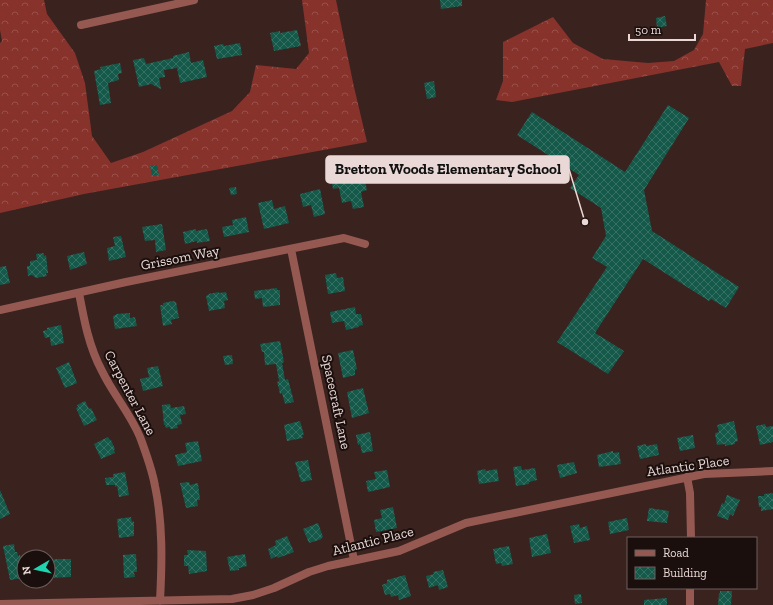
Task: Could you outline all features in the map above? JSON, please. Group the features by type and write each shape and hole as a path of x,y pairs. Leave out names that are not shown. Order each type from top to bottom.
{"street":[{"path":"81,25 194,0"},
{"name":"Grissom Way","path":"0,310 126,282 344,238 365,244"},
{"name":"Spacecraft Lane","path":"291,249 354,560"},
{"name":"Carpenter Lane","path":"79,293 94,355 102,373 128,412 139,436 155,486 160,526 160,601"},
{"name":"Atlantic Place","path":"0,604 76,604 232,599 253,595 274,588 309,572 354,560 398,551 466,523 704,474 773,471"},
{"path":"687,477 690,493 691,537"},
{"path":"690,589 690,605"}],"green space":[{"path":"0,0 44,0 47,14 75,53 85,83 92,136 111,163 143,152 232,111 250,92 256,65 296,69 309,53 302,0 336,0 367,142 84,194 0,213 0,43 2,41 0,30"},
{"path":"706,0 773,0 773,43 745,49 741,86 732,86 719,62 512,102 496,100 503,81 503,42 553,17 573,43 603,59 648,63 674,61 694,50 703,34"}],"building":[{"path":"440,0 462,0 462,6 441,9"},
{"path":"665,16 667,26 657,28 656,18"},
{"path":"297,30 301,46 274,51 270,33"},
{"path":"240,43 242,55 217,59 214,46"},
{"path":"189,52 191,63 203,60 207,77 180,83 177,68 164,70 165,77 159,78 161,89 151,84 139,87 133,60 144,58 146,64 173,58 173,56"},
{"path":"120,63 122,73 118,74 119,80 108,83 111,103 100,105 94,71 101,69 100,67"},
{"path":"434,81 436,97 427,99 424,83"},
{"path":"668,105 689,118 644,190 652,231 739,287 726,308 711,299 709,301 643,259 595,333 624,351 608,374 557,342 607,267 592,258 606,236 601,208 570,188 579,175 517,135 532,112 625,172"},
{"path":"157,165 159,175 152,176 150,166"},
{"path":"338,177 339,183 360,179 361,184 365,181 367,190 361,192 364,207 353,209 351,201 342,203 339,188 333,189 331,178"},
{"path":"236,187 237,194 231,195 229,188"},
{"path":"320,189 325,214 314,217 311,205 303,207 300,194"},
{"path":"272,200 274,209 285,206 289,223 264,229 258,203"},
{"path":"246,217 249,232 224,237 222,227 233,225 232,220"},
{"path":"162,224 166,250 156,252 155,240 145,241 142,227"},
{"path":"196,229 196,231 207,229 210,241 197,243 197,241 185,244 183,232"},
{"path":"121,236 126,257 109,261 107,248 115,246 113,237"},
{"path":"84,252 87,264 70,270 67,256"},
{"path":"44,253 44,256 46,255 47,276 36,278 32,275 28,276 27,266 30,266 30,261 37,260 36,254"},
{"path":"6,266 10,283 0,285 0,267"},
{"path":"336,273 337,278 343,277 345,291 328,294 325,275"},
{"path":"277,288 277,290 280,290 280,305 263,307 262,298 255,299 254,291"},
{"path":"226,292 228,300 224,301 225,308 209,311 206,296 209,295 208,294"},
{"path":"173,301 176,302 179,318 171,320 172,324 163,326 160,305"},
{"path":"355,307 356,314 361,314 363,325 346,330 344,321 332,323 330,312"},
{"path":"130,313 130,318 135,317 137,326 115,329 113,316 116,314"},
{"path":"61,325 64,343 51,346 50,337 45,338 43,331 47,330 47,328"},
{"path":"280,341 284,362 282,363 285,380 288,379 294,402 285,404 282,393 280,394 277,382 279,381 276,364 265,365 264,352 262,352 260,344"},
{"path":"353,350 357,369 355,370 355,375 343,378 338,353"},
{"path":"232,355 233,364 225,365 223,356"},
{"path":"69,362 77,383 65,388 56,368"},
{"path":"158,366 163,386 143,391 140,379 149,377 147,368"},
{"path":"363,388 369,413 352,418 347,392"},
{"path":"85,401 89,409 91,408 97,420 84,426 76,408 78,407 77,405"},
{"path":"170,404 171,408 184,406 186,414 180,415 182,424 177,425 178,428 170,429 170,427 166,428 164,425 162,405"},
{"path":"300,421 304,435 302,435 303,438 287,441 284,425"},
{"path":"734,421 738,441 735,442 735,444 725,446 725,444 717,445 715,433 719,432 717,425"},
{"path":"765,424 766,427 773,426 773,442 760,445 756,426"},
{"path":"370,432 373,451 362,453 360,444 358,445 356,435"},
{"path":"693,435 695,448 680,451 677,438"},
{"path":"108,437 115,449 115,453 101,459 94,444"},
{"path":"198,441 202,461 178,466 175,455 187,452 185,443"},
{"path":"646,444 646,446 657,444 659,455 640,459 637,446"},
{"path":"613,451 613,453 619,452 621,464 599,467 597,455"},
{"path":"308,460 312,480 301,482 295,462"},
{"path":"574,462 577,473 560,478 557,465"},
{"path":"521,466 522,470 535,468 537,480 529,482 529,484 516,486 513,467"},
{"path":"485,469 486,471 497,469 499,481 479,484 477,471"},
{"path":"387,470 390,487 368,492 366,481 376,479 374,472"},
{"path":"125,472 129,495 119,497 117,486 106,485 105,478 113,477 113,474"},
{"path":"189,482 190,485 198,483 200,500 197,500 198,506 186,508 180,483"},
{"path":"0,490 10,514 0,519"},
{"path":"773,493 773,509 761,511 758,496"},
{"path":"727,495 740,500 733,516 730,514 728,520 717,516"},
{"path":"393,507 397,528 376,532 374,520 382,518 380,510"},
{"path":"649,508 669,511 667,523 647,521"},
{"path":"131,517 132,522 134,521 134,536 119,538 117,519"},
{"path":"627,518 629,530 610,534 608,522"},
{"path":"318,523 323,537 321,538 322,539 309,543 303,529"},
{"path":"579,524 580,528 587,526 590,540 574,543 570,526"},
{"path":"547,534 551,553 532,557 529,538"},
{"path":"287,536 294,552 271,559 268,549 276,545 275,541"},
{"path":"14,544 16,552 16,579 10,580 3,546"},
{"path":"509,546 513,564 502,566 501,563 496,564 493,549"},
{"path":"187,550 206,551 207,571 189,574 188,566 184,566 184,555 188,555"},
{"path":"136,554 137,572 134,572 135,577 124,578 123,555"},
{"path":"245,554 247,566 239,568 239,570 230,571 227,557"},
{"path":"56,559 71,559 71,577 56,578"},
{"path":"443,570 448,587 439,590 438,585 429,588 426,576 434,574 433,572"},
{"path":"405,575 411,596 399,600 398,595 391,597 390,594 385,595 382,585 387,583 387,580"},
{"path":"720,591 732,591 731,605 718,605"},
{"path":"581,594 582,603 575,604 574,595"},
{"path":"667,598 667,605 644,605 644,600"}],"place":[{"name":"Bretton Woods Elementary School","path":"585,222"}]}
